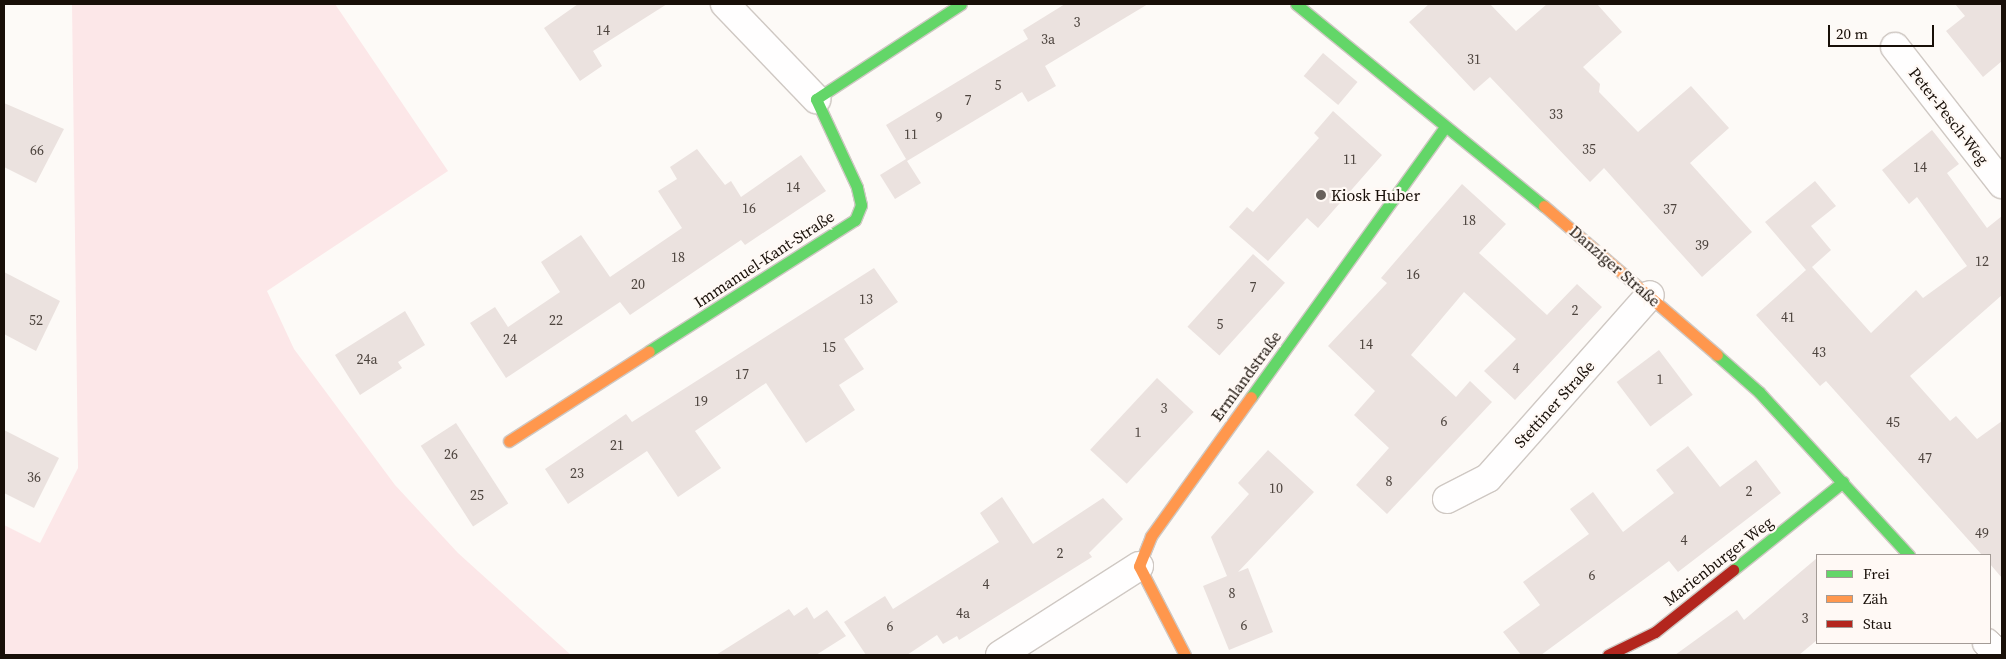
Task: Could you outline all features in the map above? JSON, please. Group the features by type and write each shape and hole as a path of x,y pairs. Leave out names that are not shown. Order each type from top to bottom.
{"street":[{"path":"725,4 816,99 961,4"},
{"name":"Danziger Straße","path":"1296,4 1650,296 1758,392 1908,554"},
{"name":"Peter-Pesch-Weg","path":"1896,46 2002,184"},
{"name":"Immanuel-Kant-Straße","path":"509,441 855,220 861,205 857,187 816,99"},
{"name":"Ermlandstraße","path":"1139,566 1151,536 1445,127"},
{"name":"Stettiner Straße","path":"1447,498 1488,478 1650,296"},
{"name":"Marienburger Weg","path":"1608,655 1655,632 1843,482"},
{"path":"1000,655 1139,566 1185,655"},
{"path":"1988,644 1998,655"}],"shaded area":[{"path":"72,4 335,4 448,171 267,291 294,349 395,485 458,553 571,655 4,655 4,525 40,543 78,468"}],"building":[{"path":"578,4 667,4 593,51 602,66 580,81 544,28"},
{"path":"1065,4 1148,4 1045,66 1056,86 1028,102 1022,92 907,161 921,183 895,199 880,175 906,159 886,125 1028,39 1023,30"},
{"path":"1429,4 1490,4 1516,31 1547,4 1597,4 1622,32 1583,67 1600,84 1599,92 1638,132 1691,86 1729,128 1690,163 1752,232 1702,277 1604,168 1590,182 1490,77 1474,91 1409,22"},
{"path":"1955,4 2002,4 2002,61 1983,77 1946,31 1965,16"},
{"path":"1323,53 1357,82 1338,105 1304,76"},
{"path":"4,103 64,129 36,183 4,167"},
{"path":"1333,111 1382,155 1318,228 1307,218 1268,261 1229,227 1247,207 1253,212 1319,138 1314,133"},
{"path":"1932,130 1959,164 1947,173 1987,228 2002,216 2002,295 1910,376 1950,421 1956,416 1977,439 2002,421 2002,578 1991,565 1991,554 1981,554 1826,381 1820,386 1756,315 1806,270 1765,222 1815,181 1836,206 1811,226 1831,250 1812,267 1871,333 1916,290 1923,298 1967,266 1917,197 1909,204 1882,170"},
{"path":"697,149 725,185 731,181 741,197 801,155 826,191 745,245 741,240 630,315 620,302 506,378 470,323 495,307 508,327 560,292 541,262 581,235 610,277 682,228 658,191 677,179 670,167"},
{"path":"1462,184 1506,224 1479,253 1547,315 1577,284 1602,307 1515,400 1484,371 1516,339 1464,292 1411,355 1456,397 1470,381 1492,402 1387,514 1356,485 1389,448 1354,415 1375,391 1328,346 1387,283 1381,278"},
{"path":"1253,254 1285,283 1219,356 1187,327"},
{"path":"874,268 898,302 844,339 864,369 839,385 855,410 806,443 766,383 695,431 721,468 678,497 647,451 568,504 545,469 626,414 632,422"},
{"path":"4,272 60,301 36,351 4,334"},
{"path":"405,311 425,345 398,362 402,368 360,395 335,355"},
{"path":"1659,350 1693,395 1650,427 1617,382"},
{"path":"1157,378 1194,412 1127,484 1090,450"},
{"path":"456,423 508,504 473,526 421,446"},
{"path":"4,430 59,458 34,508 4,493"},
{"path":"1688,446 1720,487 1756,460 1781,493 1678,572 1669,561 1541,655 1521,655 1503,632 1540,605 1523,582 1589,534 1570,509 1593,492 1623,532 1674,493 1656,470"},
{"path":"1268,450 1314,492 1238,572 1248,568 1273,632 1229,650 1203,586 1227,576 1211,537 1249,494 1238,483"},
{"path":"1002,497 1033,544 1103,498 1123,519 1089,553 1092,557 959,640 957,636 943,644 937,635 907,655 866,655 844,622 885,596 893,609 999,542 980,513"},
{"path":"1816,559 1816,641 1799,655 1675,655 1737,610 1744,620"},
{"path":"807,607 814,619 827,610 846,636 816,655 716,655 789,609 794,616"}],"traffic: fast":[{"path":"649,351 855,220 861,205 857,187 816,99 961,4"},
{"path":"1296,4 1544,206"},
{"path":"1251,397 1445,127"},
{"path":"1717,355 1759,392 1908,554"},
{"path":"1733,570 1843,482"}],"traffic: slow":[{"path":"1544,206 1717,355"},
{"path":"509,441 649,351"},
{"path":"1185,655 1139,566 1151,536 1251,397"}],"traffic: jam":[{"path":"1608,655 1655,632 1733,570"}],"place":[{"name":"Kiosk Huber","path":"1321,195"}]}
